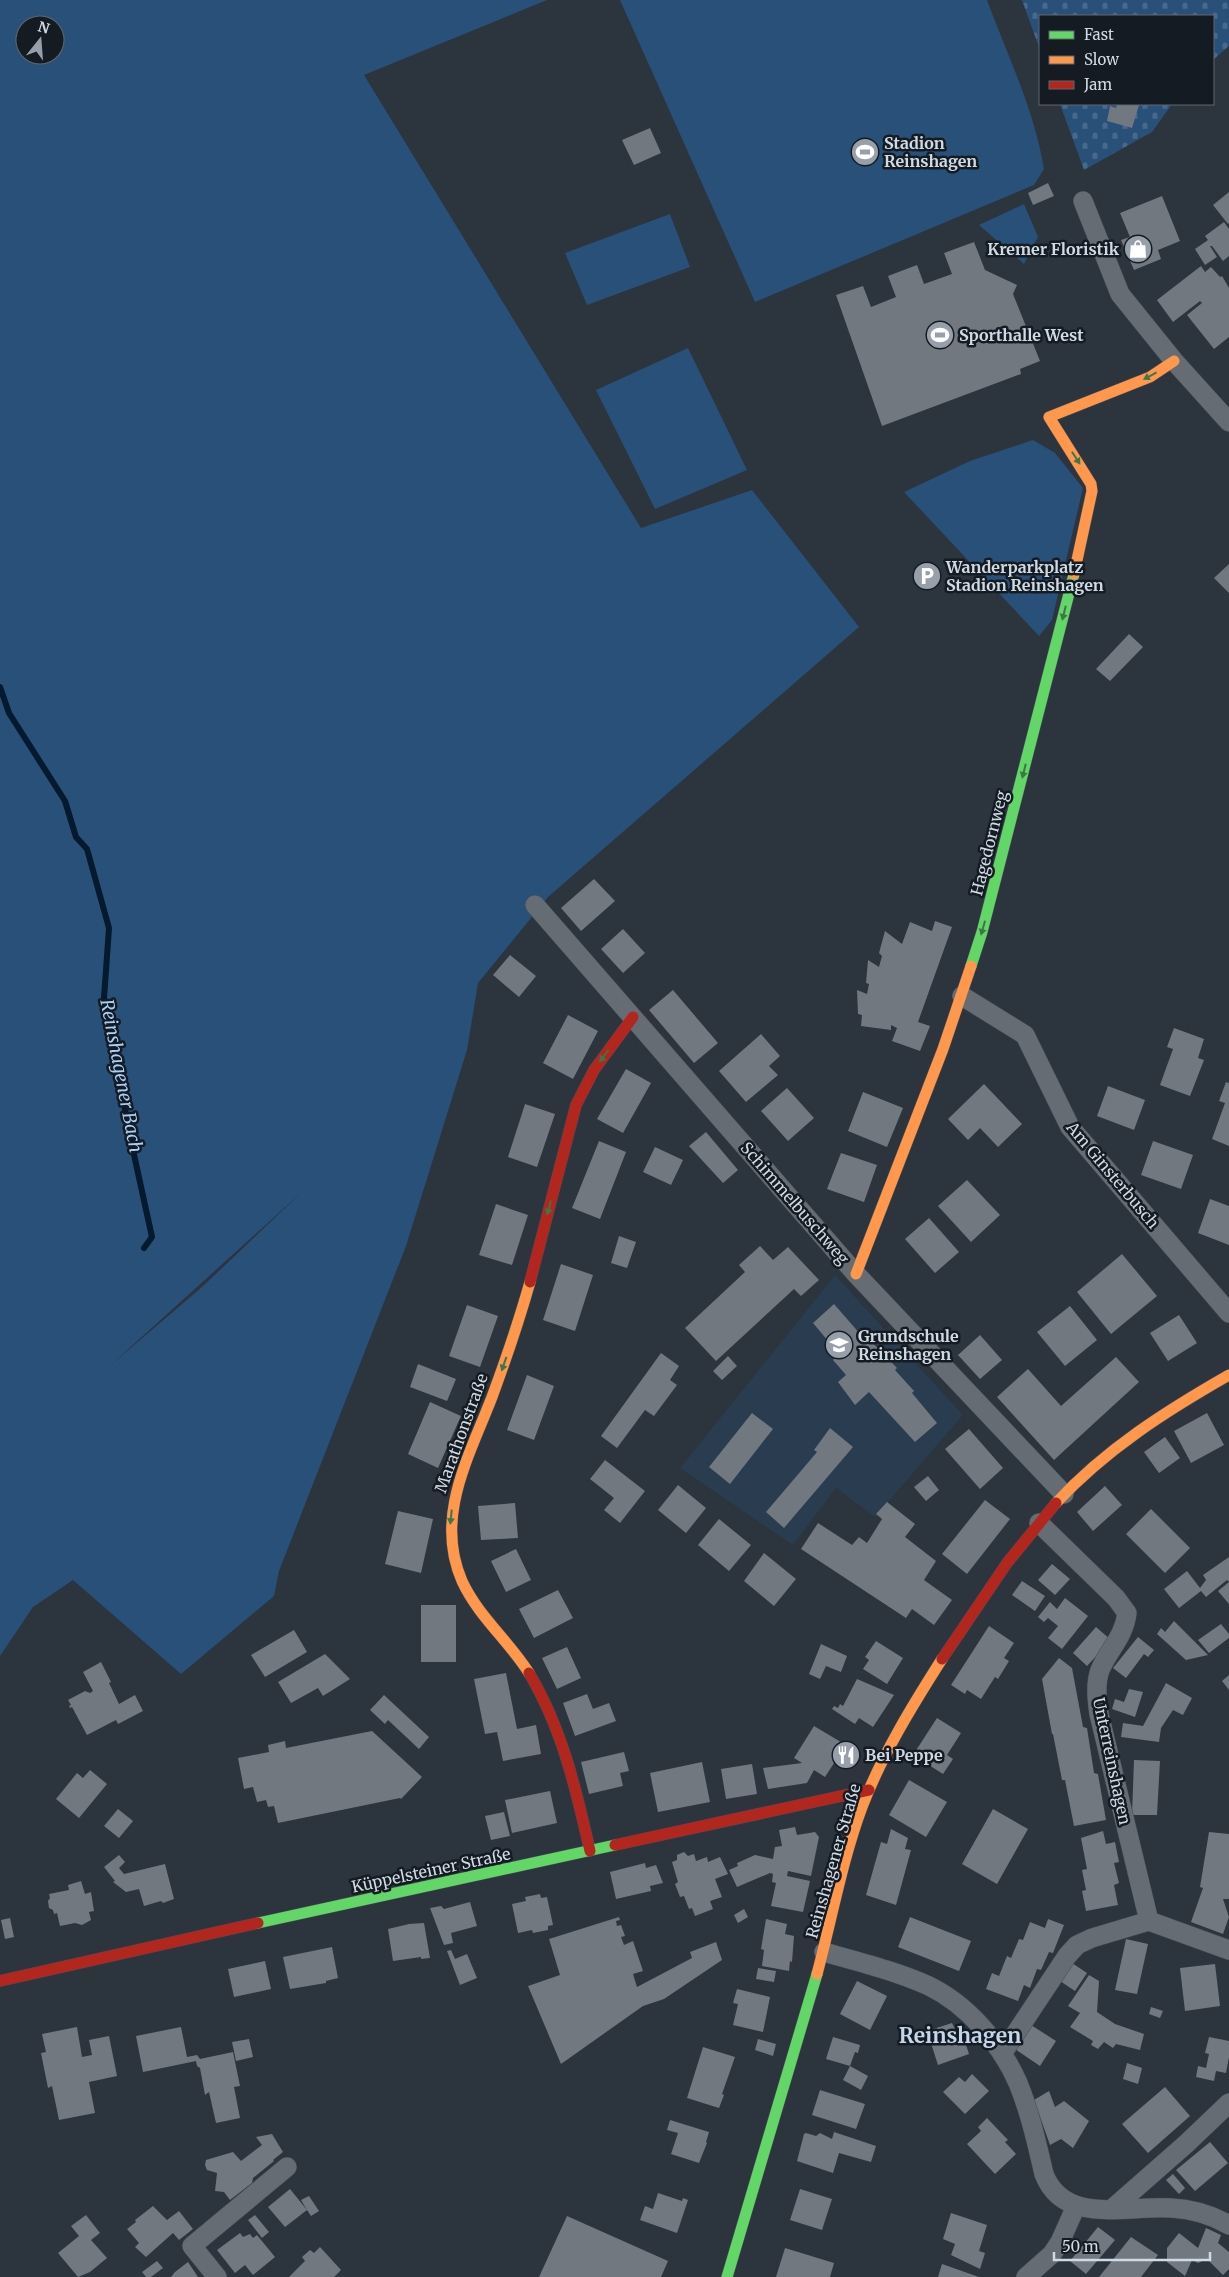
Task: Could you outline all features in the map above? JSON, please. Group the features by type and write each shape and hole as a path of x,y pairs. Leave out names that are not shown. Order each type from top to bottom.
{"street":[{"path":"1083,201 1120,294 1174,361 1229,422"},
{"name":"Hagedornweg","path":"856,1274 962,996 998,874 1074,575 1092,484 1049,417 1150,377 1174,361"},
{"name":"Schimmelbuschweg","path":"535,905 856,1274 1064,1494"},
{"name":"Am Ginsterbusch","path":"962,996 1025,1035 1070,1127 1229,1313"},
{"name":"Marathonstraße","path":"590,1852 569,1759 544,1698 527,1669 468,1594 457,1569 450,1532 452,1504 458,1480 495,1388 521,1312 576,1105 592,1072 633,1017"},
{"name":"Reinshagener Straße","path":"727,2277 778,2112 824,1952 840,1885 869,1790 891,1745 933,1674 1005,1565 1064,1494 1110,1451 1136,1431 1172,1407 1229,1375"},
{"name":"Unterreinshagen","path":"1039,1522 1116,1598 1127,1613 1125,1628 1100,1672 1096,1693 1099,1714 1149,1921"},
{"name":"Küppelsteiner Straße","path":"0,1981 129,1950 590,1852 762,1812 869,1790"},
{"path":"1002,2054 1067,1956 1077,1945 1092,1938 1149,1921 1229,1950"},
{"path":"824,1952 901,1975 944,1994 977,2023 1002,2054 1019,2085 1049,2186 1058,2198 1076,2206 1112,2209 1172,2208 1208,2216 1229,2225"},
{"path":"1112,2209 1186,2144 1229,2103"},
{"path":"217,2277 192,2246 287,2167"},
{"path":"1026,2277 1056,2248 1076,2206"}],"shaded area":[{"name":"Grundschule Reinshagen","path":"835,1275 963,1415 875,1517 836,1488 793,1545 680,1468"}],"green space":[{"path":"0,0 547,0 364,75 641,528 752,490 859,627 548,897 478,983 467,1050 406,1246 279,1571 274,1596 181,1674 73,1580 33,1607 0,1656","holes":["303,1191 202,1287 112,1364"]},
{"name":"Stadion Reinshagen","path":"620,0 987,0 1020,83 1034,125 1044,169 1034,185 755,302"},
{"path":"1022,0 1229,0 1229,46 1214,59 1214,15 1039,15 1039,47"},
{"path":"1060,105 1171,105 1152,132 1084,170"},
{"path":"1024,204 1038,237 1024,264 979,225"},
{"path":"670,214 690,267 587,305 565,253"},
{"path":"688,348 747,470 655,509 596,390"},
{"path":"1033,440 1055,453 1083,488 1052,620 1039,636 904,492 970,461"}],"building":[{"path":"1117,105 1139,105 1132,128 1107,121 1110,106 1116,108"},
{"path":"650,128 661,153 634,165 622,140"},
{"path":"1048,183 1054,196 1033,205 1028,193"},
{"path":"1229,192 1229,223 1228,224 1213,205"},
{"path":"1162,196 1180,241 1158,250 1161,259 1134,270 1121,240 1130,237 1120,213"},
{"path":"1224,222 1229,229 1229,256 1223,261 1212,246 1210,246 1217,257 1205,265 1195,249 1208,240 1205,236"},
{"name":"Sporthalle West","path":"974,242 985,270 1017,285 1013,294 1040,361 1020,369 1021,374 882,426 836,295 863,286 871,307 896,297 888,276 917,265 924,284 952,274 944,253"},
{"path":"1201,266 1205,272 1211,267 1220,277 1222,276 1229,288 1229,337 1214,349 1187,315 1202,303 1200,301 1173,322 1157,300"},
{"path":"1229,564 1229,593 1214,578"},
{"path":"1129,634 1143,647 1110,681 1096,669"},
{"path":"594,879 615,901 581,931 561,908"},
{"path":"935,921 952,927 918,1022 930,1026 920,1051 892,1041 897,1028 891,1025 891,1030 861,1026 862,1015 858,1014 857,990 867,994 869,984 866,983 868,960 879,967 882,956 879,953 885,931 902,944 910,922 932,931"},
{"path":"623,929 645,953 623,973 601,949"},
{"path":"510,955 536,976 519,997 493,975"},
{"path":"673,990 718,1043 694,1063 649,1010"},
{"path":"568,1015 598,1031 573,1079 543,1063"},
{"path":"1174,1028 1204,1039 1198,1058 1204,1060 1190,1096 1160,1085 1173,1049 1167,1047"},
{"path":"761,1034 780,1056 769,1066 778,1075 746,1102 719,1071"},
{"path":"626,1069 651,1083 623,1133 597,1119"},
{"path":"1226,1082 1229,1083 1229,1146 1212,1139 1225,1103 1219,1101"},
{"path":"984,1084 1022,1124 998,1147 980,1128 968,1140 948,1119"},
{"path":"1108,1086 1145,1100 1134,1130 1097,1116"},
{"path":"787,1088 814,1118 788,1141 761,1111"},
{"path":"863,1092 903,1108 887,1147 848,1131"},
{"path":"525,1104 555,1114 537,1167 508,1157"},
{"path":"706,1132 738,1170 723,1183 689,1146"},
{"path":"599,1141 626,1152 600,1219 572,1208"},
{"path":"1153,1141 1193,1155 1181,1189 1141,1175"},
{"path":"655,1147 683,1160 671,1185 643,1172"},
{"path":"841,1153 877,1165 864,1202 827,1189"},
{"path":"967,1180 1000,1215 971,1242 938,1206"},
{"path":"1210,1199 1229,1206 1229,1245 1198,1233"},
{"path":"496,1204 528,1215 512,1265 479,1255"},
{"path":"929,1218 959,1252 935,1273 905,1239"},
{"path":"619,1236 636,1242 627,1268 611,1263"},
{"path":"760,1246 773,1260 788,1247 819,1280 801,1296 794,1289 716,1361 685,1328 745,1272 739,1265"},
{"path":"1122,1254 1157,1296 1111,1334 1077,1292"},
{"path":"561,1264 593,1275 575,1331 543,1320"},
{"path":"834,1304 861,1335 863,1333 897,1368 895,1370 914,1391 912,1393 937,1423 915,1442 869,1392 855,1405 838,1382 846,1375 833,1360 839,1354 813,1323"},
{"path":"467,1305 498,1316 480,1367 449,1356"},
{"path":"1070,1306 1097,1340 1065,1366 1037,1332"},
{"path":"1179,1315 1197,1343 1168,1361 1150,1333"},
{"path":"980,1335 1002,1360 980,1379 958,1355"},
{"path":"661,1353 679,1366 670,1380 677,1385 654,1416 645,1410 617,1448 601,1436"},
{"path":"728,1356 737,1366 722,1380 713,1371"},
{"path":"1116,1357 1139,1382 1054,1460 997,1397 1028,1369 1061,1406"},
{"path":"418,1364 456,1379 447,1401 410,1387"},
{"path":"527,1375 554,1386 534,1440 507,1430"},
{"path":"430,1402 461,1416 438,1468 408,1454"},
{"path":"752,1413 773,1429 730,1484 709,1467"},
{"path":"1207,1413 1224,1445 1191,1463 1174,1431"},
{"path":"830,1428 853,1447 784,1528 766,1512 817,1452 814,1450"},
{"path":"969,1429 1003,1468 980,1489 945,1449"},
{"path":"1165,1437 1180,1458 1159,1473 1144,1452"},
{"path":"605,1460 645,1491 620,1523 604,1510 614,1498 590,1479"},
{"path":"928,1476 939,1490 926,1501 914,1487"},
{"path":"678,1485 706,1508 686,1533 658,1510"},
{"path":"1105,1486 1122,1505 1093,1531 1077,1512"},
{"path":"985,1500 1010,1519 967,1574 942,1554"},
{"path":"887,1502 915,1524 905,1537 936,1561 924,1580 952,1600 934,1625 912,1609 906,1618 801,1549 818,1523 852,1545 859,1537 867,1543 882,1519 876,1514"},
{"path":"515,1503 518,1538 481,1540 478,1506"},
{"path":"1151,1509 1190,1548 1165,1573 1126,1534"},
{"path":"398,1511 433,1519 421,1573 385,1564"},
{"path":"719,1519 751,1545 729,1571 698,1545"},
{"path":"516,1549 531,1580 506,1592 491,1561"},
{"path":"764,1553 796,1579 774,1606 744,1581"},
{"path":"1229,1557 1229,1582 1227,1580 1206,1597 1201,1591 1179,1608 1164,1589 1187,1571 1200,1588 1206,1580 1203,1575"},
{"path":"1052,1564 1070,1579 1055,1595 1038,1580"},
{"path":"1022,1581 1045,1596 1035,1611 1012,1595"},
{"path":"1229,1582 1229,1604 1218,1591"},
{"path":"558,1590 573,1618 534,1638 519,1609"},
{"path":"1065,1598 1088,1616 1062,1649 1048,1638 1058,1626 1048,1618 1044,1622 1038,1617 1050,1602 1057,1609"},
{"path":"421,1605 456,1605 456,1662 421,1662"},
{"path":"1174,1621 1208,1655 1186,1660 1157,1634 1161,1628 1165,1632"},
{"path":"1221,1624 1229,1634 1229,1638 1209,1653 1198,1640"},
{"path":"989,1626 1014,1643 1004,1658 1009,1661 998,1679 995,1677 981,1699 967,1690 965,1694 951,1685"},
{"path":"1096,1627 1111,1640 1087,1666 1073,1653"},
{"path":"294,1630 307,1652 265,1677 251,1655"},
{"path":"1138,1637 1154,1650 1148,1657 1144,1654 1126,1678 1113,1668"},
{"path":"876,1641 903,1658 887,1684 863,1669 869,1660 865,1657"},
{"path":"821,1644 847,1656 841,1672 826,1666 820,1679 809,1674"},
{"path":"567,1647 581,1678 557,1689 542,1658"},
{"path":"325,1654 350,1679 323,1696 318,1688 291,1703 278,1682"},
{"path":"1059,1658 1072,1668 1083,1727 1087,1728 1094,1773 1098,1774 1106,1820 1074,1826 1065,1780 1062,1780 1042,1679"},
{"path":"101,1662 119,1704 135,1695 143,1711 118,1724 116,1720 87,1735 72,1707 70,1708 69,1706 71,1705 68,1700 85,1691 90,1693 93,1691 83,1672"},
{"path":"506,1673 517,1729 536,1725 541,1754 503,1761 497,1732 485,1734 474,1679"},
{"path":"1229,1675 1229,1690 1222,1681"},
{"path":"857,1679 894,1695 873,1727 859,1718 855,1724 832,1709 834,1706 838,1708 840,1704 843,1706"},
{"path":"1166,1683 1192,1698 1183,1715 1173,1710 1161,1728 1159,1742 1121,1737 1123,1723 1143,1726"},
{"path":"1129,1689 1143,1692 1135,1717 1112,1709 1115,1699 1124,1702"},
{"path":"587,1694 593,1709 609,1703 616,1721 575,1736 563,1703"},
{"path":"384,1695 429,1737 419,1749 388,1720 385,1724 370,1710"},
{"path":"937,1718 961,1733 947,1755 953,1759 943,1774 913,1755"},
{"path":"814,1726 856,1751 846,1766 836,1760 825,1777 814,1770 807,1783 768,1789 763,1768 802,1763 794,1758"},
{"path":"372,1731 422,1777 401,1799 278,1823 274,1806 268,1807 266,1800 257,1802 253,1787 244,1789 238,1758 269,1752 268,1745 285,1741 286,1748"},
{"path":"624,1752 629,1771 620,1773 623,1786 589,1794 581,1762"},
{"path":"1134,1760 1160,1761 1157,1815 1132,1815"},
{"path":"702,1762 710,1802 658,1812 650,1773"},
{"path":"752,1764 757,1794 726,1799 721,1769"},
{"path":"90,1770 107,1784 79,1818 56,1799 77,1773 83,1778"},
{"path":"909,1780 947,1802 926,1837 889,1815"},
{"path":"550,1791 557,1823 512,1833 505,1800"},
{"path":"118,1809 133,1821 119,1838 104,1826"},
{"path":"993,1809 1028,1829 997,1884 962,1864"},
{"path":"504,1812 510,1836 491,1840 485,1816"},
{"path":"795,1827 797,1835 815,1832 819,1837 811,1876 788,1871 787,1876 810,1881 803,1912 771,1906 776,1883 772,1882 773,1874 770,1873 737,1887 729,1870 738,1866 737,1863 755,1855 773,1859 775,1847 782,1846 779,1830"},
{"path":"891,1829 908,1838 905,1849 911,1850 896,1905 866,1895 881,1842 887,1844"},
{"path":"1103,1831 1106,1844 1115,1842 1119,1862 1114,1863 1119,1883 1114,1885 1118,1905 1086,1911 1082,1891 1086,1890 1082,1870 1087,1869 1081,1838"},
{"path":"1209,1832 1229,1834 1229,1899 1223,1899 1229,1917 1223,1934 1191,1922 1203,1888 1200,1887"},
{"path":"684,1852 688,1856 694,1854 696,1861 707,1857 708,1862 720,1857 728,1874 715,1879 722,1897 710,1901 713,1909 695,1916 692,1908 689,1909 684,1896 680,1897 675,1884 678,1882 672,1862 677,1860 677,1855"},
{"path":"119,1855 125,1862 119,1868 124,1874 165,1864 174,1899 144,1906 139,1889 126,1892 113,1882 115,1881 104,1867"},
{"path":"645,1863 646,1868 656,1865 663,1883 650,1886 651,1891 616,1899 610,1872"},
{"path":"81,1881 85,1894 91,1892 94,1911 89,1912 91,1920 82,1925 75,1923 60,1926 57,1913 54,1914 53,1910 49,1908 49,1894 69,1890 68,1885"},
{"path":"540,1894 541,1898 547,1897 553,1925 548,1926 548,1930 533,1933 532,1930 518,1933 512,1904 526,1901 525,1897"},
{"path":"470,1902 477,1926 451,1933 453,1943 444,1945 430,1908 441,1906 444,1909"},
{"path":"744,1909 748,1917 738,1923 734,1915"},
{"path":"619,1917 620,1920 616,1921 617,1926 621,1925 625,1936 621,1937 624,1945 633,1941 643,1971 633,1974 637,1987 692,1958 690,1952 716,1942 722,1960 664,1999 643,2006 561,2064 528,1986 560,1975 549,1939"},
{"path":"910,1917 971,1941 959,1971 898,1947"},
{"path":"10,1918 14,1937 5,1939 1,1920"},
{"path":"766,1919 787,1924 785,1934 794,1936 792,1962 790,1961 789,1971 762,1966 764,1950 761,1949"},
{"path":"1048,1919 1064,1925 1053,1953 1049,1952 1041,1970 1037,1969 1030,1988 1024,1985 1018,2001 986,1989 992,1973 999,1976 1007,1956 1011,1958 1019,1939 1023,1940 1030,1922 1045,1928"},
{"path":"424,1923 430,1958 421,1959 421,1957 393,1961 388,1929"},
{"path":"1126,1939 1148,1944 1137,1994 1115,1990"},
{"path":"332,1947 338,1978 326,1981 326,1983 290,1989 283,1957"},
{"path":"451,1950 455,1959 467,1954 477,1978 460,1985 447,1951"},
{"path":"265,1961 271,1989 234,1997 228,1969"},
{"path":"1072,1963 1087,1973 1075,1991 1060,1981"},
{"path":"1215,1964 1220,2006 1185,2011 1180,1968"},
{"path":"758,1968 776,1971 774,1982 756,1979"},
{"path":"1089,1975 1099,1981 1097,2012 1115,2024 1144,2034 1140,2050 1116,2044 1113,2048 1104,2042 1098,2049 1091,2045 1093,2041 1070,2027 1080,2013 1068,2006"},
{"path":"857,1981 887,1996 870,2030 840,2014"},
{"path":"737,1989 770,1997 763,2032 733,2025 738,2004 733,2003"},
{"path":"1151,2007 1163,2011 1160,2018 1149,2014"},
{"path":"952,2023 956,2031 961,2030 969,2054 938,2065 927,2031"},
{"path":"1031,2025 1056,2041 1040,2066 1015,2049"},
{"path":"77,2027 82,2057 92,2055 89,2040 109,2036 117,2076 89,2082 95,2113 59,2120 52,2086 48,2088 41,2053 46,2052 42,2034"},
{"path":"181,2027 187,2057 197,2055 200,2059 233,2052 240,2086 234,2087 240,2118 216,2123 209,2092 205,2095 200,2068 197,2066 196,2061 143,2072 136,2036"},
{"path":"833,2037 860,2045 858,2053 855,2052 850,2066 826,2059"},
{"path":"1209,2037 1229,2041 1226,2073 1216,2071 1214,2081 1196,2077 1198,2066 1206,2068 1209,2054 1205,2053"},
{"path":"249,2039 253,2057 236,2061 232,2042"},
{"path":"758,2039 776,2044 773,2056 755,2050"},
{"path":"703,2047 735,2057 719,2108 687,2098"},
{"path":"1127,2063 1142,2068 1138,2084 1123,2079"},
{"path":"850,2066 868,2076 861,2090 843,2080"},
{"path":"972,2074 989,2091 965,2114 943,2092 959,2077 965,2082"},
{"path":"1165,2087 1190,2116 1148,2153 1122,2124"},
{"path":"820,2090 865,2104 856,2129 812,2115"},
{"path":"1049,2091 1055,2107 1064,2101 1089,2121 1073,2148 1061,2139 1050,2145 1034,2100"},
{"path":"987,2118 1008,2140 1005,2142 1016,2154 995,2174 967,2144 981,2131 978,2127"},
{"path":"670,2120 709,2132 699,2163 671,2154 678,2133 667,2130"},
{"path":"834,2132 876,2146 871,2162 839,2153 833,2173 797,2161 804,2134 816,2136 820,2133 832,2139"},
{"path":"272,2134 283,2152 253,2178 252,2183 230,2200 224,2192 215,2191 217,2173 207,2170 206,2160 233,2152 241,2161 262,2145 256,2137"},
{"path":"1210,2142 1228,2163 1195,2191 1176,2170"},
{"path":"1173,2174 1185,2188 1179,2194 1166,2180"},
{"path":"290,2189 307,2210 285,2227 268,2207"},
{"path":"800,2189 832,2199 822,2230 790,2220"},
{"path":"658,2193 682,2201 683,2198 688,2200 677,2233 640,2220 645,2206 653,2209"},
{"path":"309,2196 319,2211 311,2216 301,2200"},
{"path":"153,2206 167,2220 179,2211 193,2229 179,2240 173,2233 146,2257 135,2247 139,2243 127,2229"},
{"path":"951,2213 987,2225 979,2251 985,2253 980,2269 951,2255 955,2244 943,2239"},
{"path":"86,2215 100,2233 91,2240 107,2258 90,2272 78,2277 58,2253 79,2236 71,2226"},
{"path":"255,2215 269,2232 262,2238 248,2220"},
{"path":"567,2216 668,2261 661,2277 539,2277"},
{"path":"1098,2227 1115,2240 1086,2274 1070,2261"},
{"path":"1206,2228 1221,2235 1218,2243 1229,2252 1229,2269 1223,2275 1207,2259 1198,2263 1192,2260 1185,2276 1167,2262 1167,2248 1179,2233 1198,2248"},
{"path":"240,2233 243,2237 250,2234 253,2238 257,2235 275,2257 253,2275 245,2265 235,2273 217,2250"},
{"path":"1131,2237 1158,2255 1141,2277 1099,2277"},
{"path":"320,2247 341,2270 334,2277 289,2277 305,2261 302,2257 310,2250 314,2253"},
{"path":"785,2248 834,2263 830,2277 776,2277"},
{"path":"157,2261 163,2268 151,2277 146,2277 142,2272"},
{"path":"188,2262 198,2277 171,2277 175,2272"},
{"path":"942,2264 979,2277 938,2277"}],"waterway":[{"name":"Reinshagener Bach","path":"0,687 9,713 65,801 76,837 87,849 109,928 104,998 131,1141 152,1237 144,1248"}],"traffic: fast":[{"path":"971,966 982,932 1074,574"},
{"path":"258,1923 615,1845"},
{"path":"727,2277 817,1974"}],"traffic: slow":[{"path":"1074,574 1092,491 1091,484 1049,417 1150,377 1174,361"},
{"path":"856,1274 943,1049 971,966"},
{"path":"529,1673 476,1606 469,1594 462,1581 454,1557 452,1534 453,1510 465,1465 492,1397 530,1282"},
{"path":"1056,1503 1075,1483 1116,1448 1160,1417 1229,1375"},
{"path":"817,1974 843,1869 862,1807 888,1750 942,1659"}],"traffic: jam":[{"path":"530,1282 576,1105 594,1070 633,1017"},
{"path":"942,1659 1007,1563 1056,1503"},
{"path":"529,1673 541,1694 567,1759 590,1851"},
{"path":"615,1845 869,1790"},
{"path":"0,1981 258,1923"}],"place":[{"name":"Stadion Reinshagen","path":"865,152"},
{"name":"Kremer Floristik","path":"1138,249"},
{"name":"Sporthalle West","path":"940,335"},
{"name":"Wanderparkplatz Stadion Reinshagen","path":"927,576"},
{"name":"Grundschule Reinshagen","path":"839,1345"},
{"name":"Bei Peppe","path":"846,1755"}],"district":[{"name":"Reinshagen","path":"960,2036"}]}
